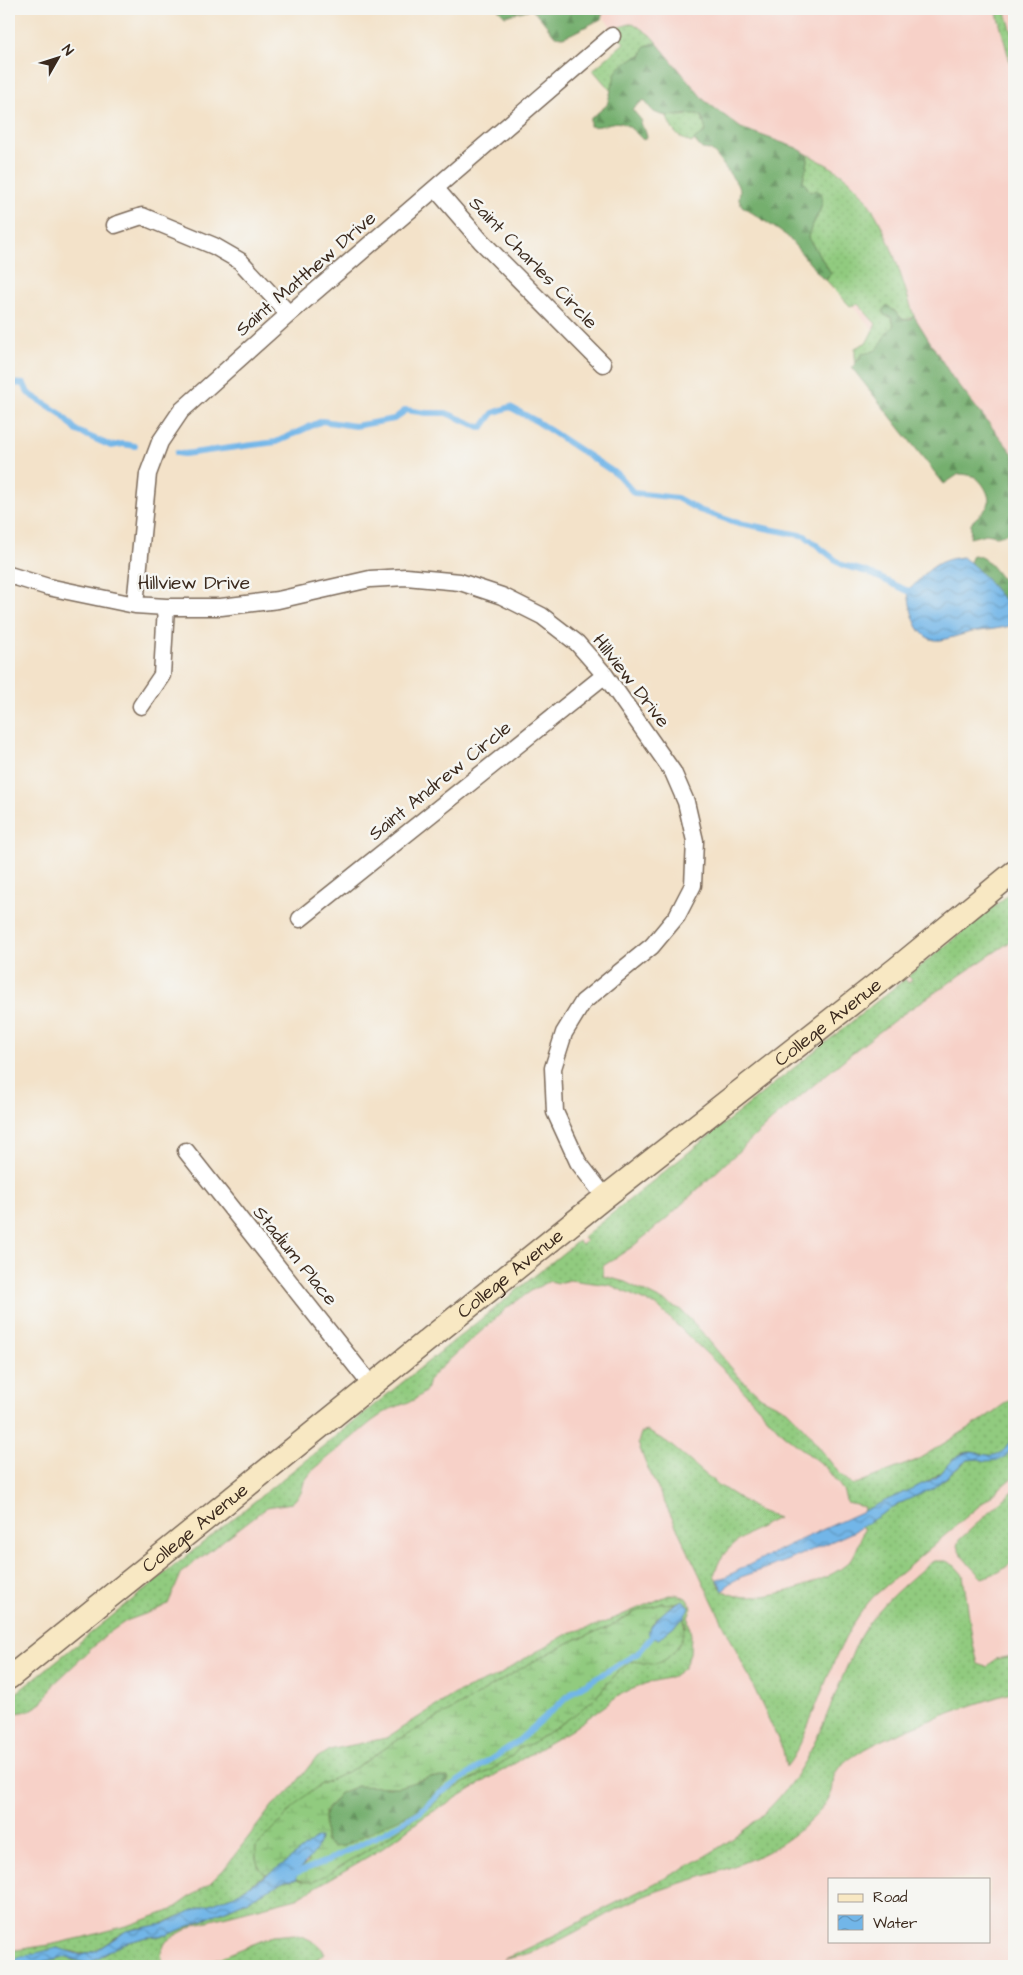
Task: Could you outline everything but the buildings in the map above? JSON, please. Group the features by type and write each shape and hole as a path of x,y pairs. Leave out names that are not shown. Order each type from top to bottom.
{"street":[{"name":"Saint Matthew Drive","path":"135,605 148,474 160,442 181,411 289,314 612,36"},
{"name":"Saint Charles Circle","path":"436,188 481,241 603,364"},
{"path":"114,225 142,216 214,246 240,261 289,314"},
{"name":"Hillview Drive","path":"9,575 48,587 135,605 166,607 221,607 278,600 370,579 406,577 460,582 502,596 542,616 577,643 605,675 673,772 686,802 695,841 693,885 677,916 652,946 583,1002 564,1033 553,1068 555,1112 578,1162 605,1197"},
{"path":"141,706 162,675 166,607"},
{"name":"Saint Andrew Circle","path":"300,919 605,675"},
{"name":"College Avenue","path":"9,1678 605,1197 889,974 1014,872"},
{"name":"Stadium Place","path":"186,1151 372,1385"}],"shaded area":[{"path":"596,9 1014,9 1014,493"},
{"path":"1014,893 1014,1966 9,1966 9,1699"}],"green space":[{"path":"498,9 531,9 505,16"},
{"path":"531,9 604,9 601,19 563,37 555,36"},
{"path":"996,9 1005,9 1014,39 1014,78"},
{"path":"633,23 650,35 657,43 645,46 642,55 628,62 618,71 611,91 593,70 624,43 613,29"},
{"path":"657,43 704,100 741,128 797,148 807,154 808,161 803,180 811,192 816,190 821,193 822,199 820,210 808,238 831,273 826,280 822,278 787,236 742,206 739,199 740,189 735,181 716,155 710,150 702,149 694,140 706,131 702,117 698,114 665,116 654,112 644,100 632,109 642,121 640,124 645,130 647,137 643,140 630,128 621,123 590,126 590,119 607,105 616,72 620,67 635,57 642,55 645,46"},
{"path":"693,113 701,117 706,131 691,143 681,138 675,132 666,115 683,116"},
{"path":"807,154 840,173 855,186 867,201 887,238 914,316 907,320 900,318 894,310 884,315 891,317 894,324 888,337 876,351 860,357 855,363 855,348 867,342 876,324 858,304 850,306 826,280 831,273 808,238 820,210 822,199 821,193 816,190 812,192 803,180 808,161"},
{"path":"887,305 904,320 910,320 914,316 952,377 1014,455 1014,529 1006,534 997,536 986,534 970,538 971,523 985,510 989,502 983,486 975,477 961,474 944,484 852,368 862,354 878,348 893,326 891,317 884,315 883,310"},
{"path":"973,555 985,560 1014,592 1014,608 985,581 970,562"},
{"path":"1014,890 1014,939 900,1016 853,1052 772,1120 667,1218 632,1247 603,1266 603,1276 625,1282 681,1310 739,1377 761,1397 787,1410 805,1429 839,1473 853,1485 917,1460 982,1420 1014,1397 1014,1436 1003,1451 995,1455 970,1452 959,1455 937,1476 925,1483 863,1511 864,1507 847,1503 843,1490 826,1468 782,1433 729,1375 658,1307 610,1285 569,1280 558,1283 550,1281 534,1289 508,1307 437,1371 429,1380 426,1391 414,1400 388,1410 312,1471 304,1482 301,1493 292,1503 267,1507 182,1572 168,1604 126,1621 107,1634 54,1684 42,1703 29,1711 9,1716 9,1699 578,1241 582,1245 586,1241 583,1237 905,979 908,983 912,980 908,976"},
{"path":"647,1431 667,1442 717,1484 757,1510 778,1518 754,1530 731,1546 720,1560 714,1575 722,1590 736,1596 752,1597 789,1591 826,1577 840,1569 855,1554 864,1529 860,1527 945,1479 967,1460 978,1459 986,1461 1005,1457 1014,1445 1014,1476 873,1597 862,1610 845,1639 800,1743 786,1767 783,1750 645,1462 638,1443 641,1433"},
{"path":"1014,1490 1014,1561 999,1572 982,1578 962,1555 957,1546 959,1540"},
{"path":"935,1561 946,1561 955,1566 963,1575 973,1644 978,1664 987,1667 995,1659 1014,1656 1014,1692 918,1725 866,1749 847,1761 836,1772 831,1794 816,1815 783,1842 768,1851 733,1867 642,1897 556,1942 522,1955 504,1959 689,1866 737,1835 759,1817 779,1797 805,1761 819,1734 855,1647 864,1630 893,1595 927,1565"},
{"path":"676,1594 686,1598 692,1607 688,1618 691,1635 690,1653 684,1668 672,1677 650,1682 623,1693 571,1730 424,1817 383,1848 297,1898 196,1924 165,1943 161,1953 163,1964 166,1966 23,1966 64,1957 76,1961 105,1955 112,1948 122,1944 147,1937 168,1935 244,1902 285,1881 297,1879 303,1881 326,1875 382,1841 434,1804 446,1792 491,1770 513,1755 519,1748 531,1744 564,1722 594,1699 630,1661 639,1661 646,1664 686,1626 684,1618 689,1607 683,1600 675,1603 661,1604 635,1612 607,1628 572,1641 398,1740 355,1768 320,1785 305,1797 256,1847 257,1862 260,1869 266,1874 235,1895 160,1925 128,1931 88,1953 83,1954 71,1951 46,1953 9,1960 9,1951 85,1937 133,1924 172,1910 210,1883 224,1869 273,1805 290,1791 314,1760 329,1750 386,1738 455,1694 498,1676 569,1633 601,1624 669,1595"},
{"path":"675,1603 656,1619 648,1631 659,1639 684,1618 682,1638 670,1656 664,1660 651,1664 630,1661 594,1699 574,1715 531,1744 519,1748 513,1755 491,1770 446,1792 434,1804 382,1841 326,1875 313,1881 303,1881 297,1879 295,1873 308,1862 316,1838 280,1868 266,1874 260,1869 256,1858 256,1847 305,1796 320,1785 355,1768 398,1740 572,1641 607,1628 635,1612 661,1604","holes":["430,1777 448,1777 449,1780 426,1805 413,1813 388,1823 344,1846 333,1847 325,1841 325,1811 340,1793 357,1786 398,1787"]},
{"path":"430,1777 448,1777 449,1780 426,1804 413,1813 344,1846 333,1847 325,1841 324,1818 326,1811 340,1793 357,1786 398,1787"},
{"path":"295,1934 316,1943 325,1953 308,1966 193,1966 219,1958 273,1936"}],"water":[{"path":"962,557 976,568 1000,596 1014,608 1014,625 972,632 941,640 932,639 920,631 916,623 910,607 908,591 938,564"},
{"path":"1014,1436 1014,1445 1005,1457 1000,1460 967,1460 932,1489 898,1504 853,1532 787,1561 741,1577 730,1583 723,1591 717,1579 725,1577 789,1545 931,1480 962,1454 972,1452 995,1455 1000,1453"},
{"path":"683,1600 689,1607 684,1618 659,1639 650,1638 648,1631 656,1621 664,1612"},
{"path":"316,1838 320,1838 317,1849 295,1873 297,1879 285,1881 244,1902 168,1935 147,1937 122,1944 91,1962 85,1963 64,1957 23,1966 9,1966 9,1960 57,1948 81,1955 88,1953 97,1950 126,1931 163,1924 193,1910 235,1895 285,1863"}],"waterway":[{"path":"9,383 24,384 28,393 61,414 77,431 111,446 123,444 135,446"},
{"path":"177,453 184,454 276,442 322,421 355,426 394,419 406,410 446,413 482,428 493,413 510,407 536,421 618,475 634,493 677,498 699,510 734,522 805,536 842,565 867,572 908,591"},
{"path":"288,1876 329,1860 420,1812 439,1794 517,1742 574,1691 638,1653 656,1632"}]}
